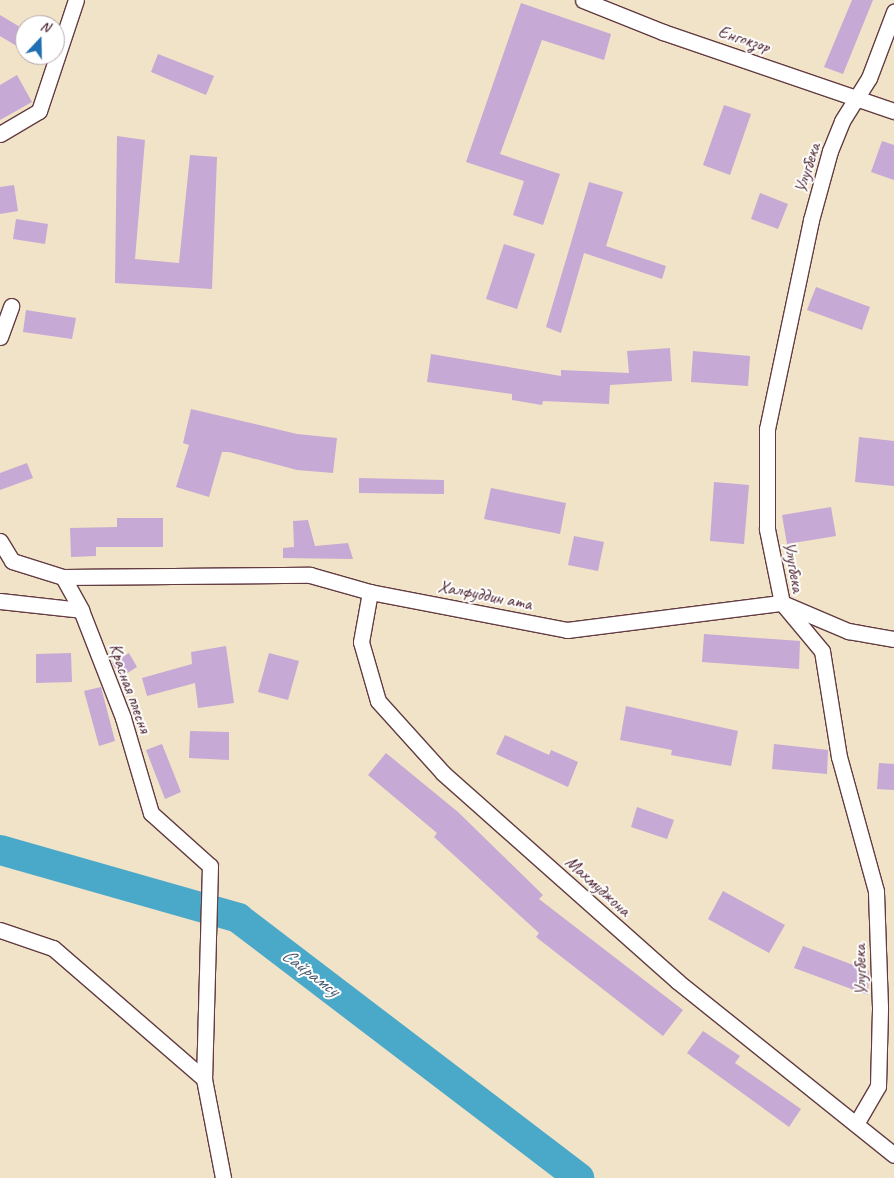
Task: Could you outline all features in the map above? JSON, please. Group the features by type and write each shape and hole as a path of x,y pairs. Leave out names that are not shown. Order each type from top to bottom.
{"street":[{"path":"0,134 39,111 76,0"},
{"name":"Енгокзор","path":"583,0 663,32 857,97 894,112"},
{"name":"Улугбека","path":"856,1124 878,1086 880,1007 876,890 839,757 822,651 782,603 767,529 767,429 816,203 842,121 869,78 894,12"},
{"path":"0,337 12,306"},
{"path":"0,540 12,561 63,577"},
{"name":"Халфуддин ата","path":"63,577 310,575 370,592 566,630 782,603 848,630 894,639"},
{"name":"Красная плесня","path":"63,577 81,610 123,718 152,813 210,866 204,1079"},
{"name":"Махмуджона","path":"370,592 361,642 378,701 443,773 678,982 894,1155"},
{"path":"0,601 81,610"},
{"path":"0,930 53,948 204,1079 223,1178"}],"building":[{"path":"852,0 873,0 843,74 824,67"},
{"path":"521,3 611,34 604,60 542,40 500,154 560,174 543,225 513,215 524,181 466,162"},
{"path":"0,15 15,24 15,45 0,36"},
{"path":"158,54 214,76 206,95 151,72"},
{"path":"17,75 32,102 0,120 0,85"},
{"path":"724,105 751,114 730,175 703,165"},
{"path":"117,136 145,140 135,259 179,263 190,155 217,157 212,289 115,283"},
{"path":"882,141 894,145 894,180 871,172"},
{"path":"589,182 623,192 606,246 666,266 662,279 584,253 561,333 546,327"},
{"path":"14,185 18,211 0,214 0,187"},
{"path":"760,193 788,204 778,229 751,219"},
{"path":"16,219 48,224 45,244 13,239"},
{"path":"504,244 535,254 517,309 486,299"},
{"path":"816,287 870,307 862,330 807,310"},
{"path":"26,310 76,318 72,339 23,332"},
{"path":"670,348 672,381 610,385 609,404 543,401 542,405 512,400 512,394 427,382 431,354 561,376 561,370 629,373 627,351"},
{"path":"693,351 750,356 748,386 691,382"},
{"path":"191,409 297,434 337,438 333,473 297,470 229,452 222,452 209,497 176,487 189,445 183,443"},
{"path":"859,437 894,441 894,486 855,482"},
{"path":"27,463 33,478 0,490 0,473"},
{"path":"359,478 444,480 444,494 359,493"},
{"path":"714,482 749,485 744,544 710,541"},
{"path":"491,488 566,503 560,534 484,519"},
{"path":"831,507 836,536 787,544 782,515"},
{"path":"117,518 163,518 163,547 96,547 96,556 71,557 70,528 117,527"},
{"path":"308,520 315,546 348,543 353,559 283,558 283,548 294,547 293,521"},
{"path":"574,536 604,542 598,571 568,565"},
{"path":"704,634 800,641 799,669 702,662"},
{"path":"226,646 234,703 198,708 195,683 147,696 142,678 192,664 191,652"},
{"path":"71,653 72,682 36,683 36,654"},
{"path":"129,653 137,667 121,677 112,663"},
{"path":"269,653 299,661 288,700 258,692"},
{"path":"101,687 115,741 99,746 84,691"},
{"path":"626,706 738,731 731,766 671,755 672,750 620,740"},
{"path":"190,731 229,732 229,760 189,758"},
{"path":"505,735 549,755 551,750 578,762 568,787 496,754"},
{"path":"162,744 181,792 165,799 146,750"},
{"path":"774,744 828,750 827,774 772,769"},
{"path":"386,753 458,812 543,895 539,899 683,1010 663,1036 536,937 539,933 434,837 437,833 368,775"},
{"path":"879,763 894,764 894,790 877,789"},
{"path":"637,807 674,820 667,839 631,827"},
{"path":"723,891 785,925 769,953 708,919"},
{"path":"803,946 869,971 868,995 794,968"},
{"path":"703,1031 740,1056 735,1063 801,1109 789,1127 687,1053"}],"waterway":[{"name":"Сайрамсу","path":"0,850 238,918 579,1178"}]}
